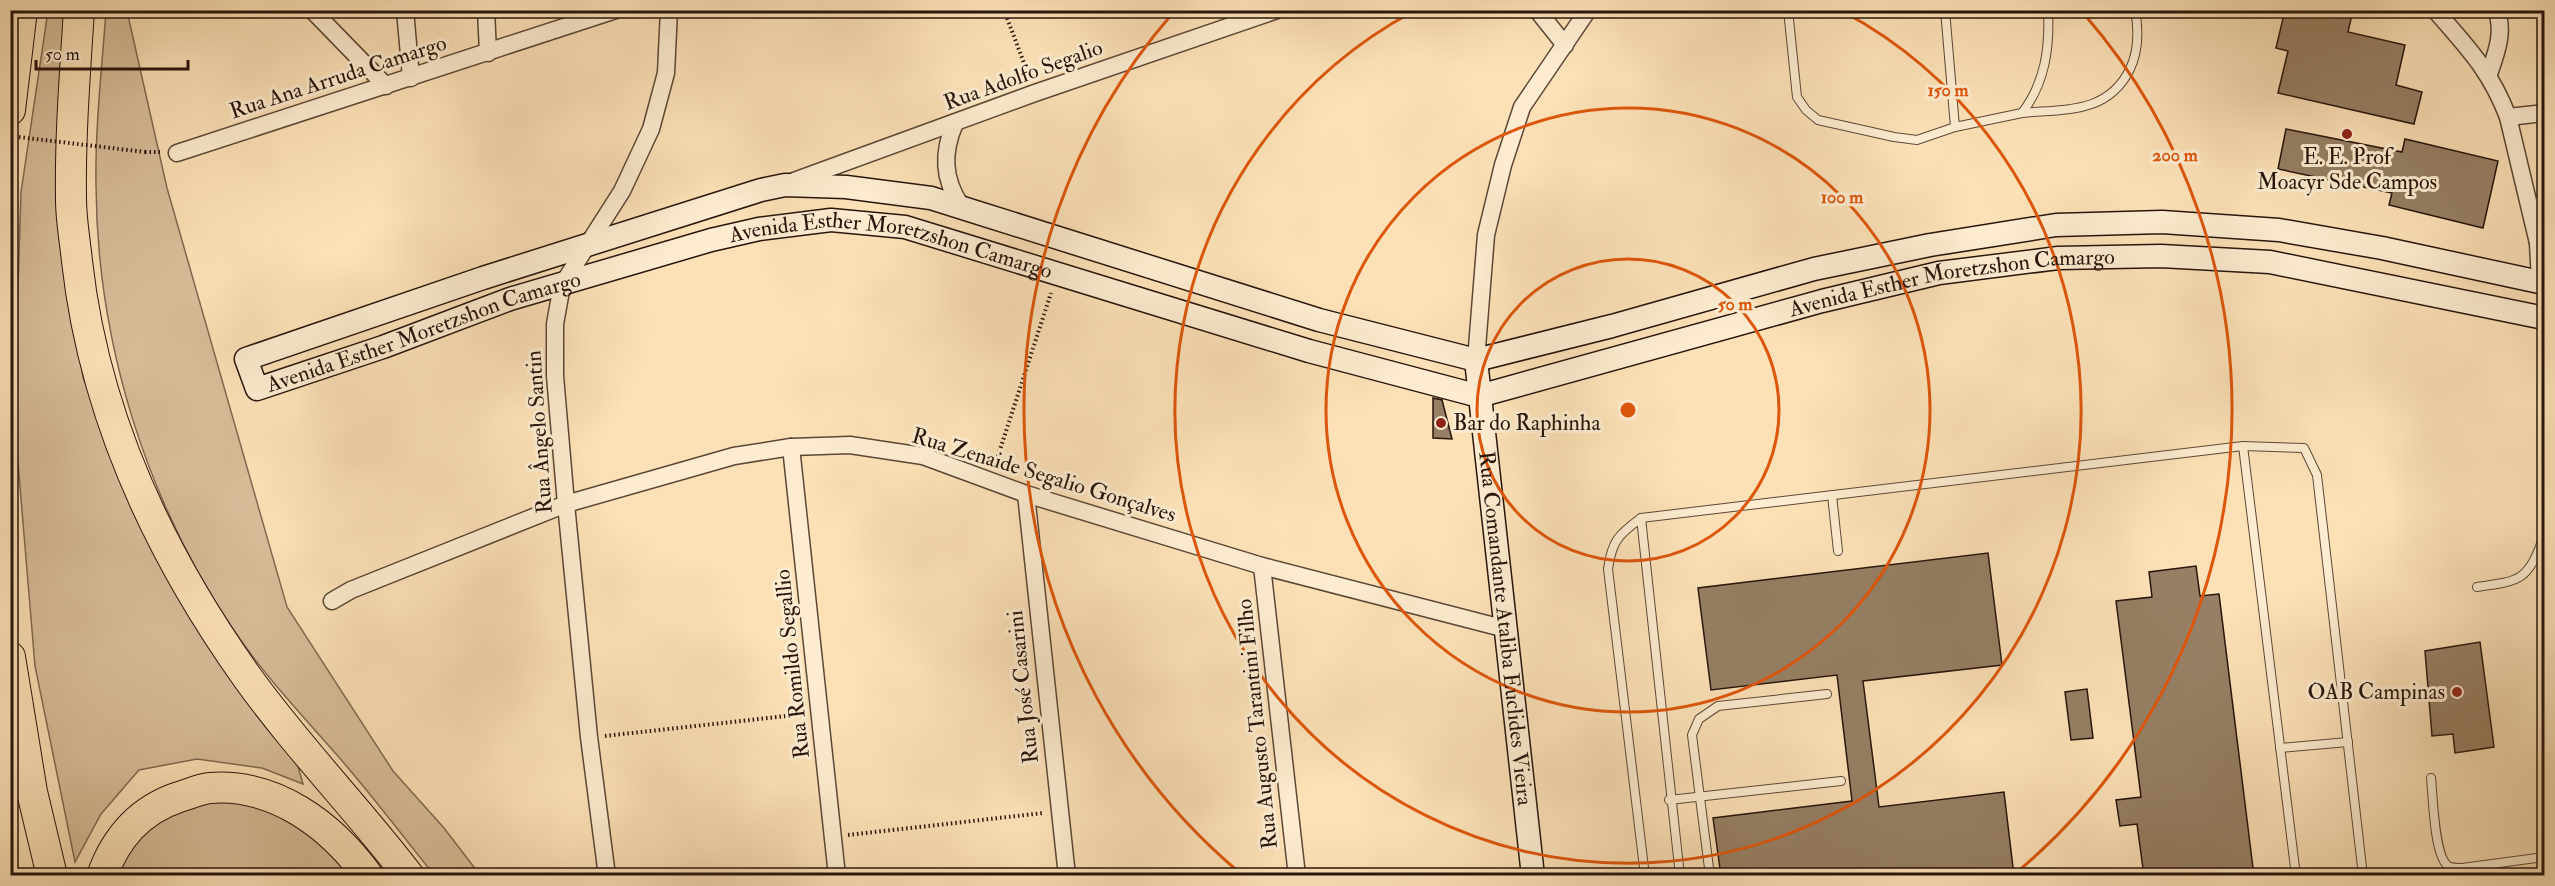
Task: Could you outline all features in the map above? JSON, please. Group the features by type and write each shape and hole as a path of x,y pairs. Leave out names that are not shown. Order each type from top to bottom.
{"highway":[{"path":"10,110 22,10"},
{"path":"79,10 70,201 82,303 100,386 124,457 154,524 191,595 248,678 409,876"},
{"path":"10,657 32,792 52,876"},
{"path":"102,876 108,858 124,833 149,810 208,788 241,788 280,799 315,820 354,856 368,876"}],"street":[{"path":"312,10 386,86"},
{"path":"405,10 411,78"},
{"path":"486,10 488,53"},
{"name":"Rua Ana Arruda Camargo","path":"177,153 616,10"},
{"name":"Rua Ângelo Santin","path":"607,876 589,737 566,504 555,376 555,324 562,285 622,191 651,129 666,73 669,10"},
{"name":"Rua Adolfo Segalio","path":"785,185 1035,93 1277,10"},
{"path":"1537,10 1565,45"},
{"name":"Rua Comandante Ataliba Euclides Vieira","path":"1533,876 1476,360 1486,235 1503,165 1522,107 1587,10"},
{"path":"2435,10 2489,74 2508,117 2538,243 2542,283 2535,302 2541,317"},
{"path":"2489,74 2498,45 2499,23 2496,10"},
{"path":"2508,117 2544,112"},
{"path":"955,123 945,161 952,192 961,206"},
{"name":"Avenida Esther Moretzshon Camargo","path":"2541,317 2270,262 2161,256 2058,258 1940,273 1479,396 1320,354 905,227 831,219 759,229 711,240 562,285 510,298 383,347 257,389 246,358 483,278 584,248 751,193 785,185 846,187 893,192 961,206 1319,320 1476,360 1612,326 1814,269 1930,245 2056,225 2162,222 2279,230 2382,248 2542,283"},
{"path":"2538,243 2544,201"},
{"name":"Rua Zenaide Segalio Gonçalves","path":"332,601 351,590 566,504 734,456 791,447 850,445 923,456 1026,494 1262,567 1506,629"},
{"name":"Rua Romildo Segallio","path":"791,447 837,876"},
{"name":"Rua José Casarini","path":"1026,494 1067,876"},
{"name":"Rua Augusto Tarantini Filho","path":"1262,567 1297,876"}],"lane":[{"path":"1788,10 1797,97 1806,110 1818,120 1917,140 1955,128 2022,113 2079,108 2100,102 2122,86 2135,57 2139,28 2135,10"},
{"path":"1946,10 1955,128"},
{"path":"2022,113 2038,91 2049,42 2048,10"},
{"path":"2243,446 2296,876"},
{"path":"1645,876 1608,569 1611,546 1623,531 1641,518 2243,446 2304,448 2317,476 2363,876"},
{"path":"1832,495 1838,551"},
{"path":"1641,518 1669,800 1680,876"},
{"path":"2477,588 2510,583 2524,575 2534,564 2544,536"},
{"path":"1710,876 1692,735 1700,719 1718,706 1827,694"},
{"path":"2280,748 2348,742"},
{"path":"2431,778 2438,848 2442,860 2449,867 2462,868 2544,857"},
{"path":"1669,800 1841,781"}],"path":[{"path":"1004,10 1035,93"},
{"path":"10,136 145,152"},
{"path":"994,468 1058,272"},
{"path":"589,737 819,712"},
{"path":"832,837 1059,812"}],"shaded area":[{"path":"48,11 67,11 62,237 83,377 130,503 297,763 303,784 262,768 197,759 139,770 101,814 75,862 35,666 14,415 21,192"},
{"path":"106,11 127,11 167,188 287,607 393,771 444,828 480,875 434,875 350,770 271,680 235,632 204,582 176,529 152,475 132,419 117,361 106,303 99,244 96,185 97,141"},
{"path":"203,796 261,801 328,843 351,876 113,876 142,824"}],"building":[{"path":"2285,10 2353,10 2348,32 2405,45 2396,85 2422,92 2414,124 2278,93 2288,51 2276,48"},
{"path":"2286,129 2402,152 2405,139 2498,161 2483,228 2389,205 2392,193 2278,169"},
{"name":"Bar do Raphinha","path":"1433,398 1442,400 1452,439 1433,438"},
{"path":"1988,553 2002,665 1863,681 1879,807 2004,792 2014,876 1721,876 1713,818 1852,801 1837,675 1711,690 1698,588"},
{"path":"2196,566 2200,596 2219,594 2254,876 2144,876 2137,824 2120,826 2116,800 2141,797 2116,601 2152,597 2149,572"},
{"name":"OAB Campinas","path":"2480,642 2494,747 2455,753 2453,734 2432,736 2425,651"},
{"path":"2087,689 2093,738 2071,740 2065,692"}],"place":[{"name":"E. E. Prof Moacyr Sde Campos","path":"2347,134"},
{"name":"Bar do Raphinha","path":"1441,423"},
{"name":"OAB Campinas","path":"2457,692"}]}
